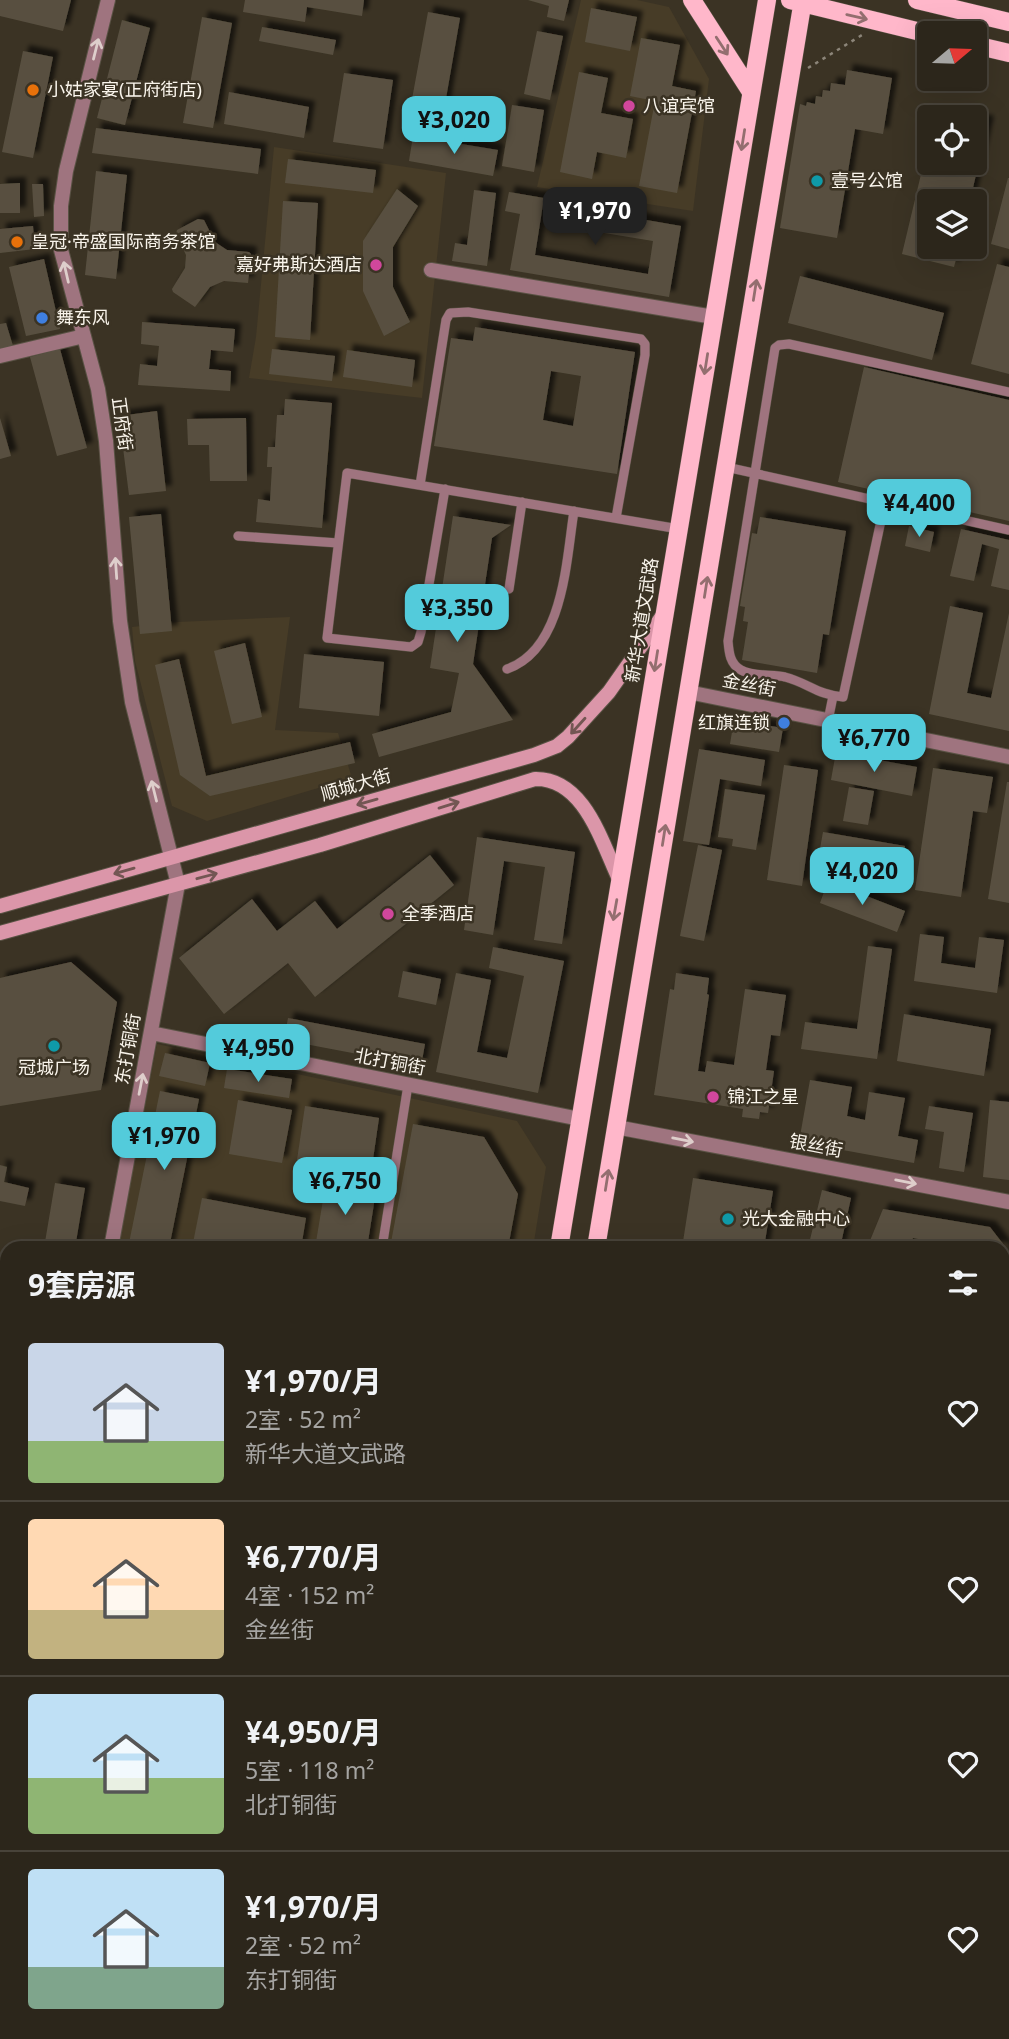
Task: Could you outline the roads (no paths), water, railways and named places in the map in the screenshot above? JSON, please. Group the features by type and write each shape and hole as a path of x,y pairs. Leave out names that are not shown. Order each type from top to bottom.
{"main road":[{"path":"692,0 751,92"},
{"name":"新华大道文武路","path":"560,1241 767,0"},
{"path":"917,0 1009,22"},
{"path":"597,1241 790,79 799,1 917,31"},
{"path":"987,48 1009,53"},
{"name":"顺城大街","path":"0,906 534,755 557,746 609,692 664,614"},
{"path":"0,933 320,845 535,779 547,779 569,790 582,804 620,881"}],"street":[{"name":"正府街","path":"108,0 66,171 61,206 61,250 98,389 106,441 125,658 132,702 170,858"},
{"path":"431,270 714,317"},
{"path":"0,356 84,336"},
{"name":"金丝街","path":"688,692 1009,757"},
{"name":"东打铜街","path":"112,1241 178,884 170,858"},
{"name":"北打铜街","path":"151,1033 580,1119"},
{"name":"银丝街","path":"616,1127 1009,1202"}],"lane":[{"path":"420,485 446,320 450,313 468,313 641,339 645,344 645,355 616,518"},
{"path":"885,502 843,697 817,692 785,677 743,672 733,664 728,641 775,348 789,344 1009,392"},
{"path":"726,467 1009,530"},
{"path":"445,489 418,642 411,647 327,638 347,472 678,528"},
{"path":"509,589 522,502"},
{"path":"506,668 530,654 543,638 554,617 574,511"},
{"path":"238,536 338,543"},
{"path":"828,721 833,696"},
{"path":"383,1241 408,1085"}],"place":[{"name":"小姑家宴(正府街店)","path":"33,90"},
{"name":"八谊宾馆","path":"629,106"},
{"name":"壹号公馆","path":"817,181"},
{"name":"皇冠·帝盛国际商务茶馆","path":"17,242"},
{"name":"嘉好弗斯达酒店","path":"376,265"},
{"name":"舞东风","path":"42,318"},
{"name":"红旗连锁","path":"784,723"},
{"name":"全季酒店","path":"388,914"},
{"name":"冠城广场","path":"54,1046"},
{"name":"锦江之星","path":"713,1097"},
{"name":"光大金融中心","path":"728,1219"}]}
